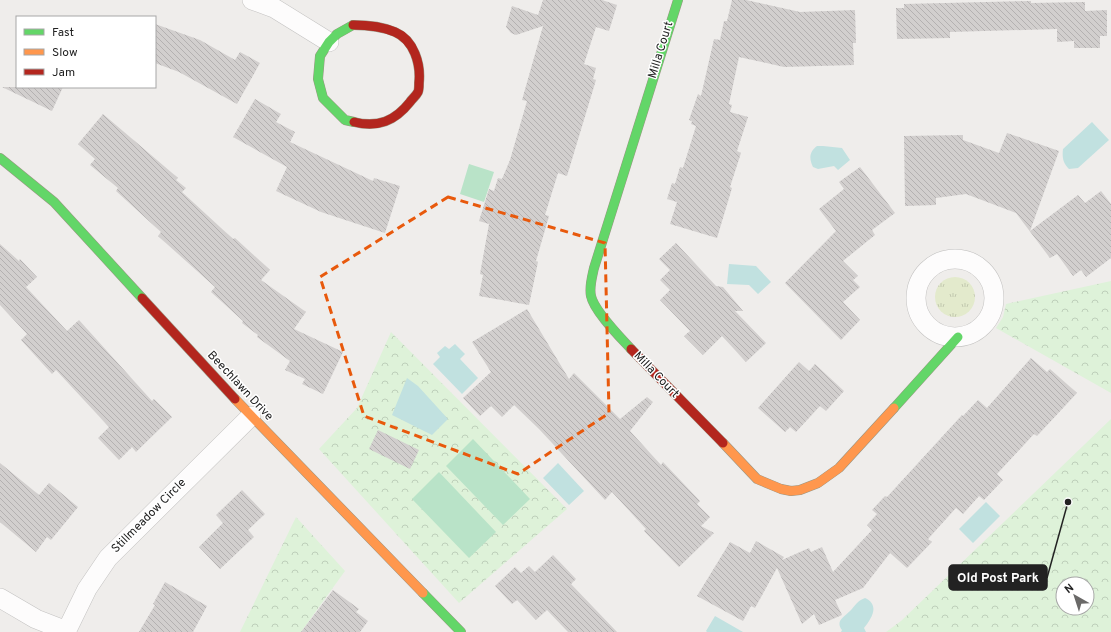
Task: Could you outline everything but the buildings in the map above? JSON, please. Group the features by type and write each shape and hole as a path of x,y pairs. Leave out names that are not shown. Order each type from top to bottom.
{"street":[{"path":"252,0 274,8 328,42"},
{"name":"Milla Court","path":"678,0 594,268 591,284 591,297 602,317 625,343 757,479 777,489 795,490 809,488 822,482 840,468 958,337 970,334 981,328 989,318 994,306 995,293 992,281 984,271 974,263 962,258 948,259 936,263 926,272 918,283 916,296 917,309 923,321 933,330 945,336 958,337"},
{"path":"374,24 396,32 409,43 417,58 420,73 418,92 403,111 384,123 366,125 345,120 323,98 318,79 320,56 328,42 337,34 354,25 374,24"},
{"name":"Beechlawn Drive","path":"0,158 54,202 251,416 461,632"},
{"name":"Stillmeadow Circle","path":"0,598 36,619 66,632 87,589 108,558 251,416"}],"highlighted area":[{"path":"448,197 605,243 609,413 518,474 364,416 320,277"}],"green space":[{"path":"469,164 494,172 484,202 460,194"},
{"path":"955,277 963,279 969,283 973,289 975,297 973,305 969,311 963,315 955,317 947,315 941,311 937,305 935,297 937,289 941,283 947,279"},
{"path":"1111,281 1111,393 996,328 1003,317 1006,304"},
{"path":"391,332 567,509 459,603 319,449 357,408"},
{"path":"1111,419 1111,632 886,632 901,621"},
{"path":"473,439 530,499 503,525 446,466"},
{"path":"439,472 496,532 469,558 412,499"},
{"path":"296,517 345,571 301,632 240,632"}],"water":[{"path":"1092,122 1109,140 1078,168 1069,169 1063,160 1063,149"},
{"path":"817,146 842,148 850,160 838,170 834,166 818,169 813,167 810,156 812,151"},
{"path":"729,264 756,266 771,282 758,294 749,285 727,284"},
{"path":"455,344 465,354 460,359 478,378 462,394 433,364 440,357 437,353 445,346 449,349"},
{"path":"407,378 418,386 448,419 432,435 392,415"},
{"path":"558,463 584,491 569,505 543,478"},
{"path":"986,502 1000,516 973,543 959,529"},
{"path":"865,598 870,601 873,608 872,616 864,628 866,632 841,632 842,630 839,624 841,619 858,602"},
{"path":"715,616 743,632 707,632 706,631"}],"traffic: fast":[{"path":"631,349 608,324 597,309 593,302 590,289 594,268 678,0"},
{"path":"353,25 337,34 329,42 320,56 318,79 323,98 345,120 354,122"},
{"path":"0,158 54,202 142,298"},
{"path":"894,408 958,337"},
{"path":"423,593 461,632"}],"traffic: slow":[{"path":"235,399 423,593"},
{"path":"723,443 757,479 781,489 791,491 800,490 818,483 839,468 894,408"}],"traffic: jam":[{"path":"353,25 380,27 402,36 415,53 419,68 418,92 398,114 378,123 363,124 354,122"},
{"path":"142,298 235,399"},
{"path":"631,349 723,443"}],"place":[{"name":"Old Post Park","path":"1068,502"}]}
